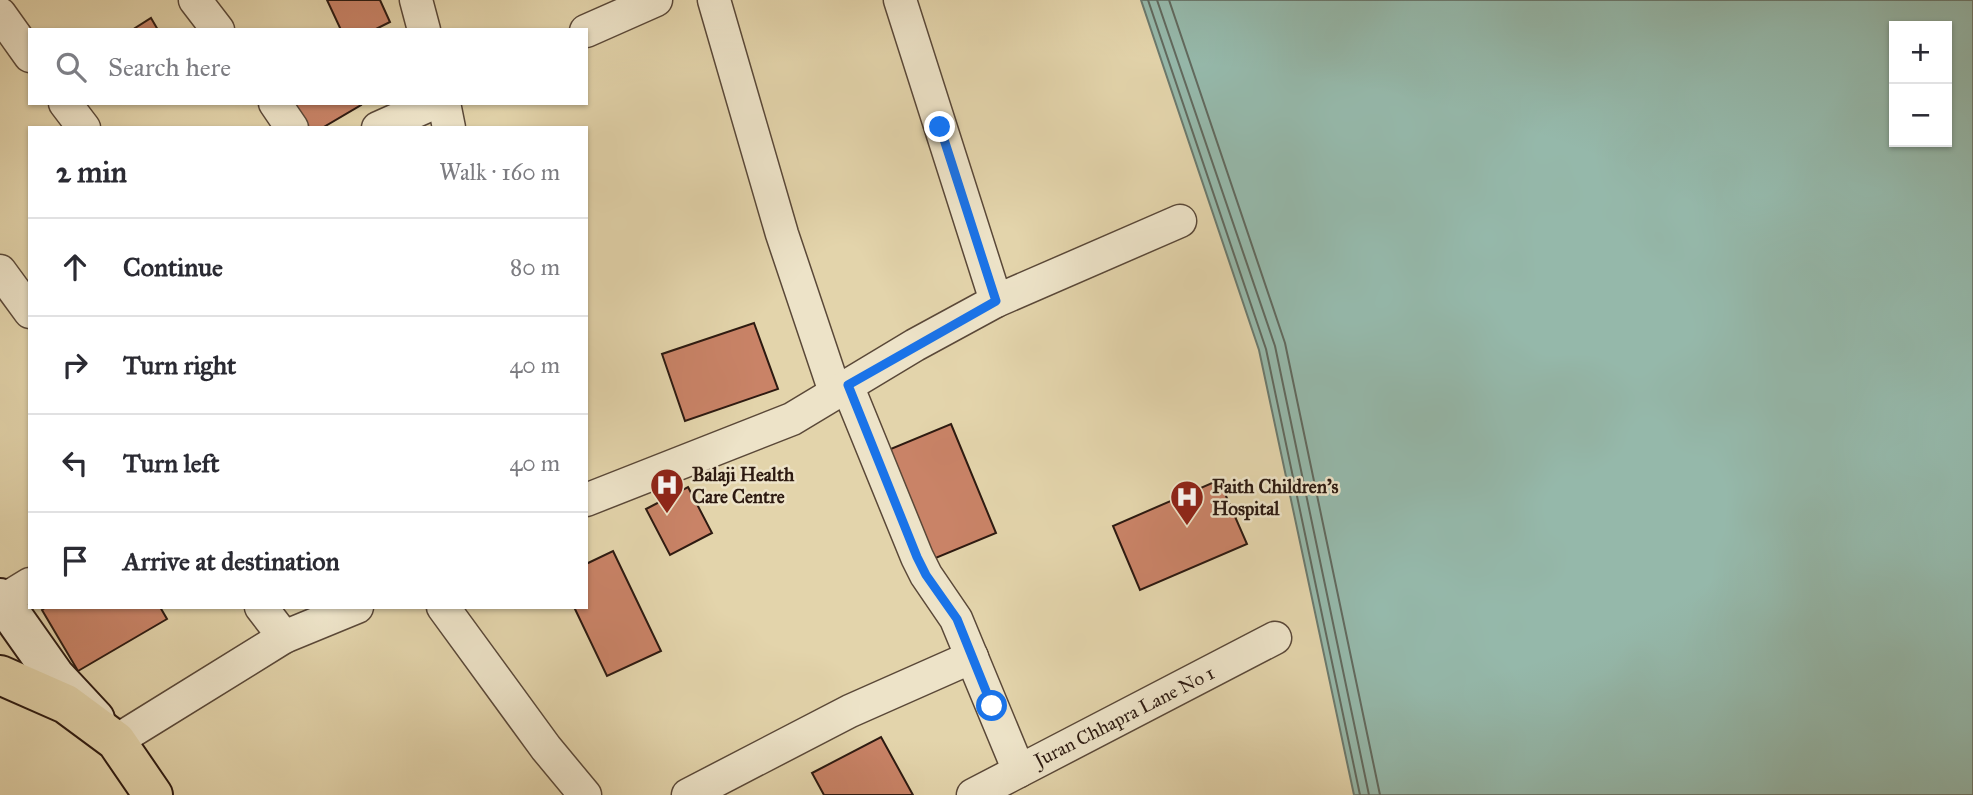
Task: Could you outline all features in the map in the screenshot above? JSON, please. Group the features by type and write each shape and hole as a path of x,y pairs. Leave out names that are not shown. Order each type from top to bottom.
{"main road":[{"path":"11,594 55,676 116,741 153,795"},
{"path":"0,675 66,704 116,741"}],"street":[{"path":"195,0 216,28"},
{"path":"416,0 423,28"},
{"path":"588,30 656,0"},
{"path":"714,0 782,234 841,389 926,575 957,619 972,657 998,786"},
{"path":"900,0 996,301"},
{"path":"0,14 28,53"},
{"path":"67,105 82,126"},
{"path":"276,105 291,126"},
{"path":"382,126 430,105"},
{"path":"444,105 449,126"},
{"path":"588,499 792,419 996,301 1180,221"},
{"path":"0,271 20,307"},
{"path":"262,609 284,638"},
{"path":"116,741 284,638 352,609"},
{"path":"444,609 545,748 585,795"},
{"name":"Juran Chhapra Lane No 1","path":"998,786 1275,638"},
{"path":"688,795 850,712 972,657"}],"water":[{"path":"1141,0 1973,0 1973,795 1354,795 1259,350"}],"building":[{"path":"327,0 380,0 390,22 378,28 340,28"},
{"path":"151,18 157,28 135,28"},
{"path":"289,105 361,105 325,126 301,126"},
{"path":"754,323 778,389 685,421 662,354"},
{"path":"951,424 996,533 926,562 881,453"},
{"path":"1219,480 1247,544 1140,590 1113,526"},
{"path":"688,487 712,533 670,555 646,509"},
{"path":"613,551 661,651 607,676 575,609 588,609 588,563"},
{"path":"161,609 167,619 78,671 42,610"},
{"path":"881,737 913,795 824,795 812,773"}],"place":[{"name":"Balaji Health Care Centre","path":"667,515"},
{"name":"Faith Children's Hospital","path":"1187,527"}],"route":[{"path":"940,127 996,301 848,385 874,444 917,557 926,575 957,619 992,706"}]}
